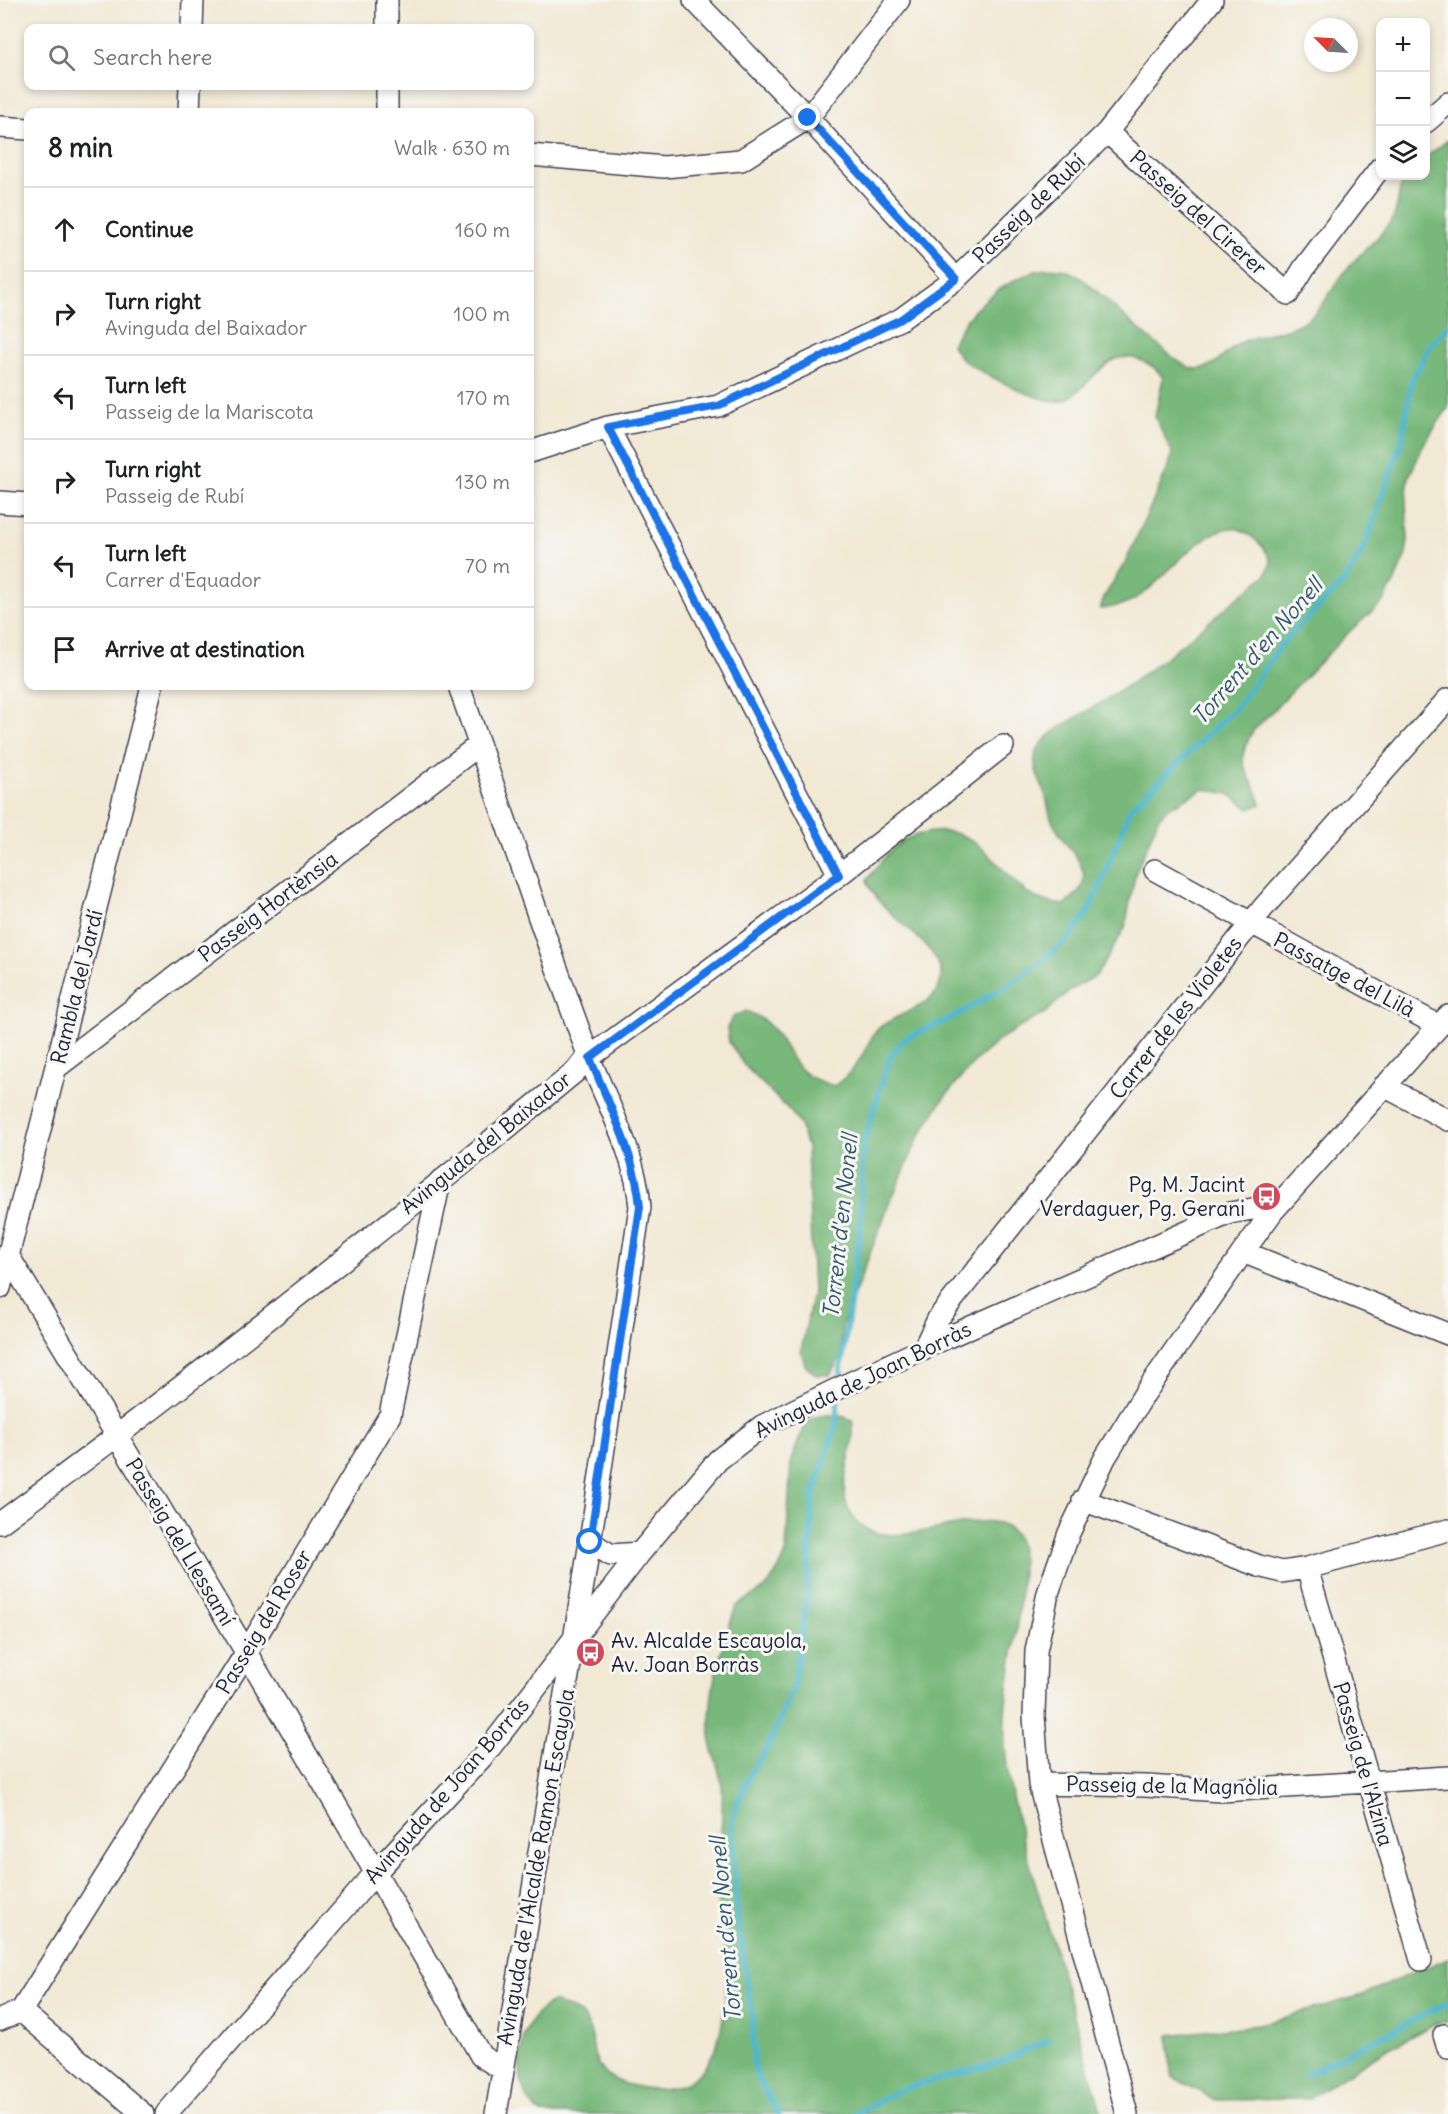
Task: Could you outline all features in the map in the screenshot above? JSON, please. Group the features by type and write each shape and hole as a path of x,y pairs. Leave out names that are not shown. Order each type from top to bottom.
{"street":[{"path":"192,0 192,24"},
{"path":"387,0 387,24"},
{"path":"694,0 808,118 956,279"},
{"path":"534,155 664,167 741,160 808,118 900,0"},
{"name":"Passeig de Rubí","path":"534,451 608,427 718,406 901,319 956,279 1107,132 1212,0"},
{"path":"189,108 190,90"},
{"path":"387,90 387,108"},
{"path":"1430,118 1448,103"},
{"path":"0,127 24,129"},
{"name":"Passeig del Cirerer","path":"1107,132 1288,294 1304,268 1376,173"},
{"path":"608,427 839,875"},
{"path":"0,502 24,504"},
{"name":"Rambla del Jardí","path":"0,1288 4,1259 57,1068 151,690"},
{"name":"Avinguda de l'Alcalde Ramon Escayola","path":"460,690 590,1058 628,1152 636,1176 640,1207 590,1542 496,2114"},
{"name":"Carrer de les Violetes","path":"922,1350 939,1317 1250,924 1448,699"},
{"name":"Passeig Hortènsia","path":"57,1068 479,745"},
{"name":"Avinguda del Baixador","path":"0,1523 118,1437 498,1136 590,1058 839,875 1003,746"},
{"name":"Passatge del Lilà","path":"1155,870 1250,924 1444,1021"},
{"path":"1127,2114 1039,1784 1034,1716 1036,1651 1048,1593 1083,1500 1105,1458 1145,1393 1271,1214 1444,1021"},
{"path":"1384,1086 1448,1120"},
{"name":"Passeig del Roser","path":"21,2011 246,1653 390,1414 440,1181"},
{"name":"Avinguda de Joan Borràs","path":"166,2114 376,1872 485,1754 640,1553 718,1460 762,1426 922,1350 1230,1213 1245,1208 1258,1208 1271,1214"},
{"path":"1243,1252 1448,1334"},
{"name":"Passeig del Llessamí","path":"4,1259 118,1437 376,1872 481,2056 502,2069"},
{"path":"1083,1500 1259,1566 1282,1572 1307,1568 1448,1530"},
{"path":"590,1542 611,1555 640,1553"},
{"name":"Passeig de l'Alzina","path":"1307,1568 1421,1960"},
{"path":"533,1693 552,1698 563,1712"},
{"name":"Passeig de la Magnòlia","path":"1039,1784 1146,1786 1221,1791 1272,1789 1368,1780 1448,1778"},
{"path":"0,2020 21,2011 143,2114"}],"green space":[{"path":"1448,140 1448,408 1425,442 1409,477 1406,502 1408,540 1406,554 1394,583 1383,602 1351,630 1253,731 1246,744 1243,762 1261,804 1249,809 1229,794 1203,789 1168,808 1159,817 1135,875 1125,928 1096,976 1072,989 1045,1013 1003,1037 976,1060 943,1099 919,1137 888,1207 842,1326 841,1355 830,1375 816,1375 805,1365 801,1351 813,1292 807,1148 800,1125 791,1112 744,1065 729,1042 727,1028 734,1016 746,1011 757,1016 766,1022 778,1036 803,1072 834,1086 855,1067 878,1029 931,998 936,992 941,977 938,963 929,949 874,894 867,880 892,850 901,842 912,837 932,832 962,835 984,850 1014,881 1034,897 1063,905 1077,894 1083,883 1083,873 1079,862 1051,818 1035,766 1036,753 1040,746 1059,728 1136,680 1180,646 1266,575 1271,562 1261,546 1245,532 1235,528 1220,531 1196,545 1143,594 1112,608 1100,609 1104,597 1126,561 1169,466 1172,452 1155,417 1163,378 1159,372 1146,363 1129,357 1119,358 1100,370 1075,394 1065,400 1044,399 998,380 963,360 952,345 957,335 975,310 1000,289 1028,274 1056,268 1068,271 1090,285 1171,356 1194,369 1205,368 1217,362 1244,341 1280,331 1309,318 1327,299 1347,269 1378,238 1393,218 1404,180 1430,180 1430,154"},
{"path":"828,1415 852,1420 852,1442 844,1488 845,1499 849,1510 864,1527 885,1534 910,1534 985,1522 1005,1525 1018,1539 1022,1573 1005,1714 1010,1787 1021,1835 1102,2114 542,2114 526,2095 522,2083 520,2057 522,2043 532,2020 536,2014 553,2002 575,2010 586,2021 598,2064 605,2073 618,2081 638,2087 665,2089 686,2083 702,2071 713,2054 720,2034 724,2011 726,1964 718,1897 722,1788 710,1735 713,1685 736,1606 767,1587 786,1553 791,1460 805,1425 814,1417"},
{"path":"1448,1958 1448,2022 1436,2023 1384,2051 1307,2099 1215,2100 1171,2076 1169,2035 1258,2025 1362,1995"}],"waterway":[{"name":"Torrent d'en Nonell","path":"839,1383 860,1232 863,1144 890,1057 906,1038 954,1017 1023,976 1067,940 1086,916 1131,808 1237,707 1283,642 1344,582 1364,548 1401,443 1412,380 1429,347 1448,326"},
{"name":"Torrent d'en Nonell","path":"778,2114 758,2079 754,2065 752,2012 737,1915 733,1817 751,1773 768,1747 793,1689 807,1595 813,1497 836,1425 838,1393"},
{"path":"1307,2074 1448,2003"},
{"path":"856,2114 899,2090 1000,2062 1048,2040"}],"place":[{"name":"Pg. M. Jacint Verdaguer, Pg. Gerani","path":"1266,1197"},
{"name":"Av. Alcalde Escayola, Av. Joan Borràs","path":"590,1653"}],"route":[{"path":"590,1542 634,1260 640,1207 639,1189 628,1152 590,1058 839,875 608,427 718,406 901,319 956,279 808,118"}]}
